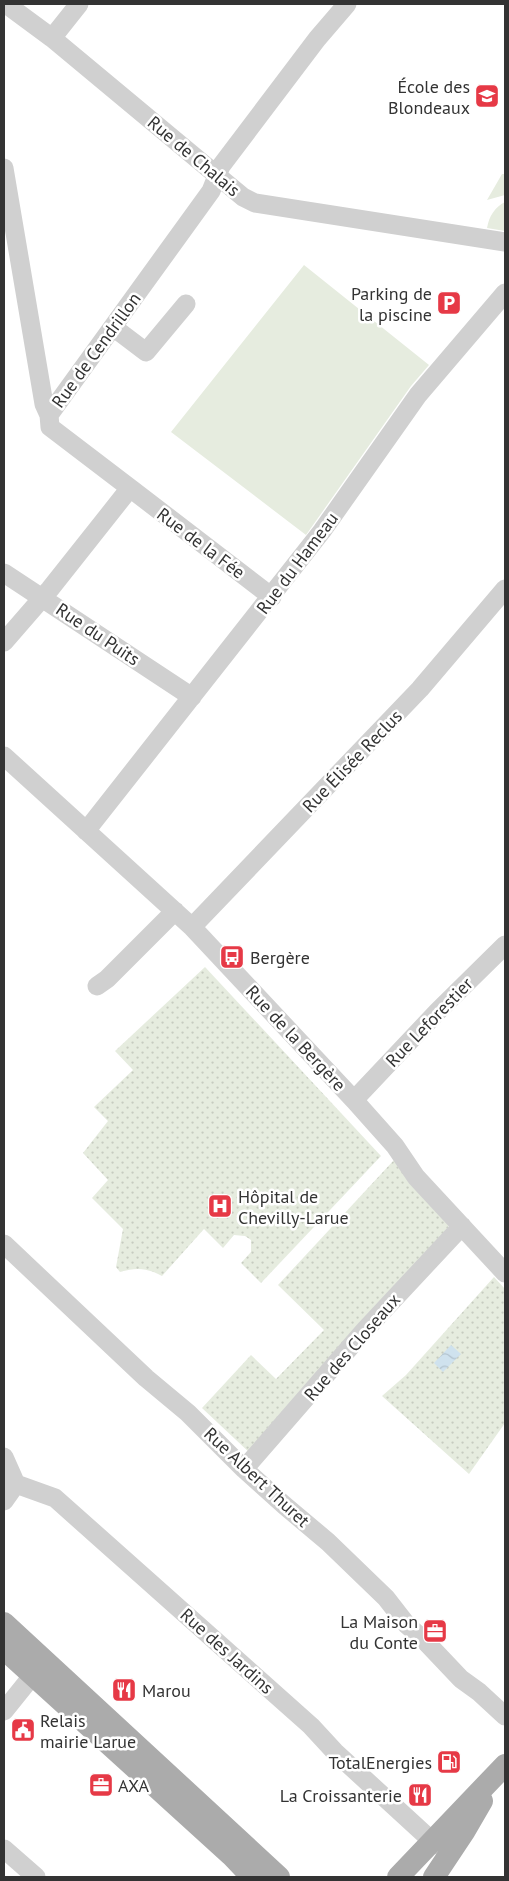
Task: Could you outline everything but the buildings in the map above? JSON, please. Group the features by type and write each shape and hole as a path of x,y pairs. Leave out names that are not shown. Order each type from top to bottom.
{"main road":[{"path":"4,1623 39,1668 252,1877"},
{"path":"4,1649 39,1668 279,1877"},
{"path":"398,1877 441,1847 501,1770"},
{"path":"434,1877 441,1847"}],"street":[{"name":"Rue de Chalais","path":"6,4 52,38 243,197 255,203 505,242"},
{"path":"52,38 79,4"},
{"name":"Rue de Cendrillon","path":"130,488 50,427 49,415 210,191 221,166 311,47 347,4"},
{"path":"4,168 44,404 49,415"},
{"name":"Rue du Hameau","path":"86,831 272,597 322,531 418,395 505,293"},
{"path":"113,326 146,352 186,304"},
{"path":"4,642 42,598 130,488"},
{"name":"Rue de la Fée","path":"130,488 272,597"},
{"name":"Rue du Puits","path":"4,573 192,697"},
{"name":"Rue Élisée Reclus","path":"192,927 420,689 504,595"},
{"name":"Rue de la Bergère","path":"4,756 192,927 354,1100 395,1146 416,1176 503,1267"},
{"path":"97,986 107,979 174,911"},
{"name":"Rue Leforestier","path":"354,1100 438,1011 505,945"},
{"name":"Rue des Closeaux","path":"244,1469 364,1331 462,1226"},
{"name":"Rue Albert Thuret","path":"4,1244 146,1378 188,1413 284,1506 328,1542 386,1598 407,1625 461,1679 479,1692 505,1716"},
{"path":"4,1457 16,1484 4,1501"},
{"name":"Rue des Jardins","path":"16,1484 55,1498 311,1726 335,1752 441,1847"},
{"path":"4,1711 39,1668"},
{"path":"4,1849 36,1877"}],"shaded area":[{"path":"502,174 505,174 505,195 487,200"},
{"path":"505,202 505,231 487,228 493,212"},
{"path":"304,265 429,365 411,386 306,535 171,432"},
{"path":"205,967 381,1156 261,1283 241,1263 251,1252 251,1240 245,1236 234,1235 223,1248 204,1229 162,1276 142,1269 120,1272 116,1267 123,1229 92,1198 108,1180 83,1153 108,1121 94,1107 133,1070 115,1051"},
{"path":"394,1160 449,1223 448,1229 251,1454 202,1408 251,1355 276,1379 324,1330 278,1285"},
{"path":"494,1277 505,1289 505,1423 469,1474 382,1396 406,1375"}],"water":[{"path":"451,1345 461,1354 443,1372 434,1363"}],"place":[{"name":"École des Blondeaux","path":"487,96"},
{"name":"Parking de la piscine","path":"449,303"},
{"name":"Bergère","path":"232,957"},
{"name":"Hôpital de Chevilly-Larue","path":"220,1206"},
{"name":"La Maison du Conte","path":"435,1631"},
{"name":"Marou","path":"124,1690"},
{"name":"Relais mairie Larue","path":"23,1730"},
{"name":"TotalEnergies","path":"449,1762"},
{"name":"AXA","path":"101,1785"},
{"name":"La Croissanterie","path":"420,1795"}]}
